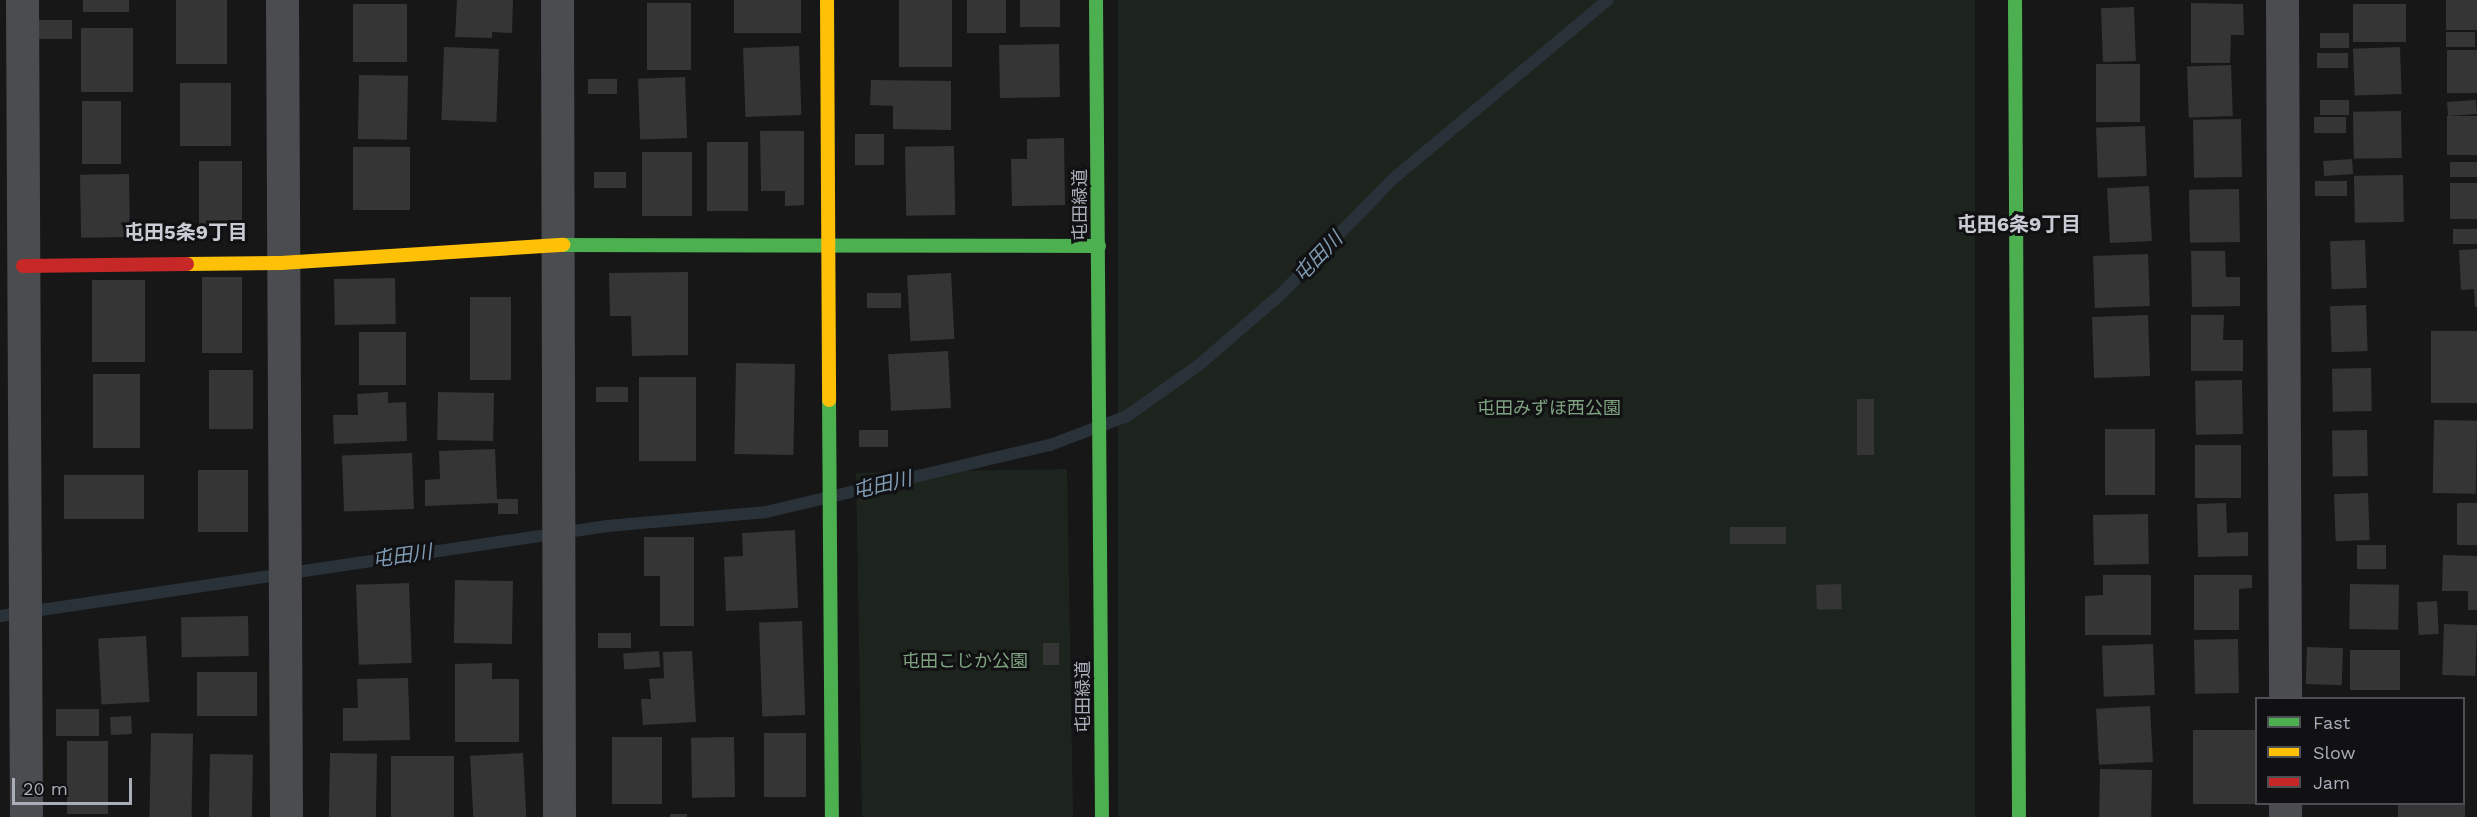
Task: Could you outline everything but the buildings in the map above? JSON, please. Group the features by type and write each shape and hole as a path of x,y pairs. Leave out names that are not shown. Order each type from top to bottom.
{"street":[{"path":"22,0 11,130 23,266 11,325 24,595 26,817"},
{"path":"282,0 281,263 286,817"},
{"path":"557,0 559,817"},
{"path":"827,0 832,817"},
{"name":"屯田緑道","path":"1096,0 1102,817"},
{"path":"2015,0 2019,817"},
{"path":"2282,0 2285,697"},
{"path":"23,266 281,263 558,244 1099,246"}],"green space":[{"name":"屯田みずほ西公園","path":"1118,0 1975,0 1975,817 1118,817"},
{"name":"屯田こじか公園","path":"1067,469 1073,817 862,817 856,473"}],"waterway":[{"name":"屯田川","path":"0,616 607,526 766,512 1050,445 1127,416 1199,365 1282,293 1394,178 1608,0"}],"traffic: fast":[{"path":"1096,0 1102,817"},
{"path":"2015,0 2019,817"},
{"path":"563,245 1099,246"},
{"path":"829,400 832,817"}],"traffic: slow":[{"path":"827,0 829,400"},
{"path":"187,264 281,263 563,245"}],"traffic: jam":[{"path":"23,266 187,264"}],"district":[{"name":"屯田6条9丁目","path":"2019,224"},
{"name":"屯田5条9丁目","path":"186,232"}]}
